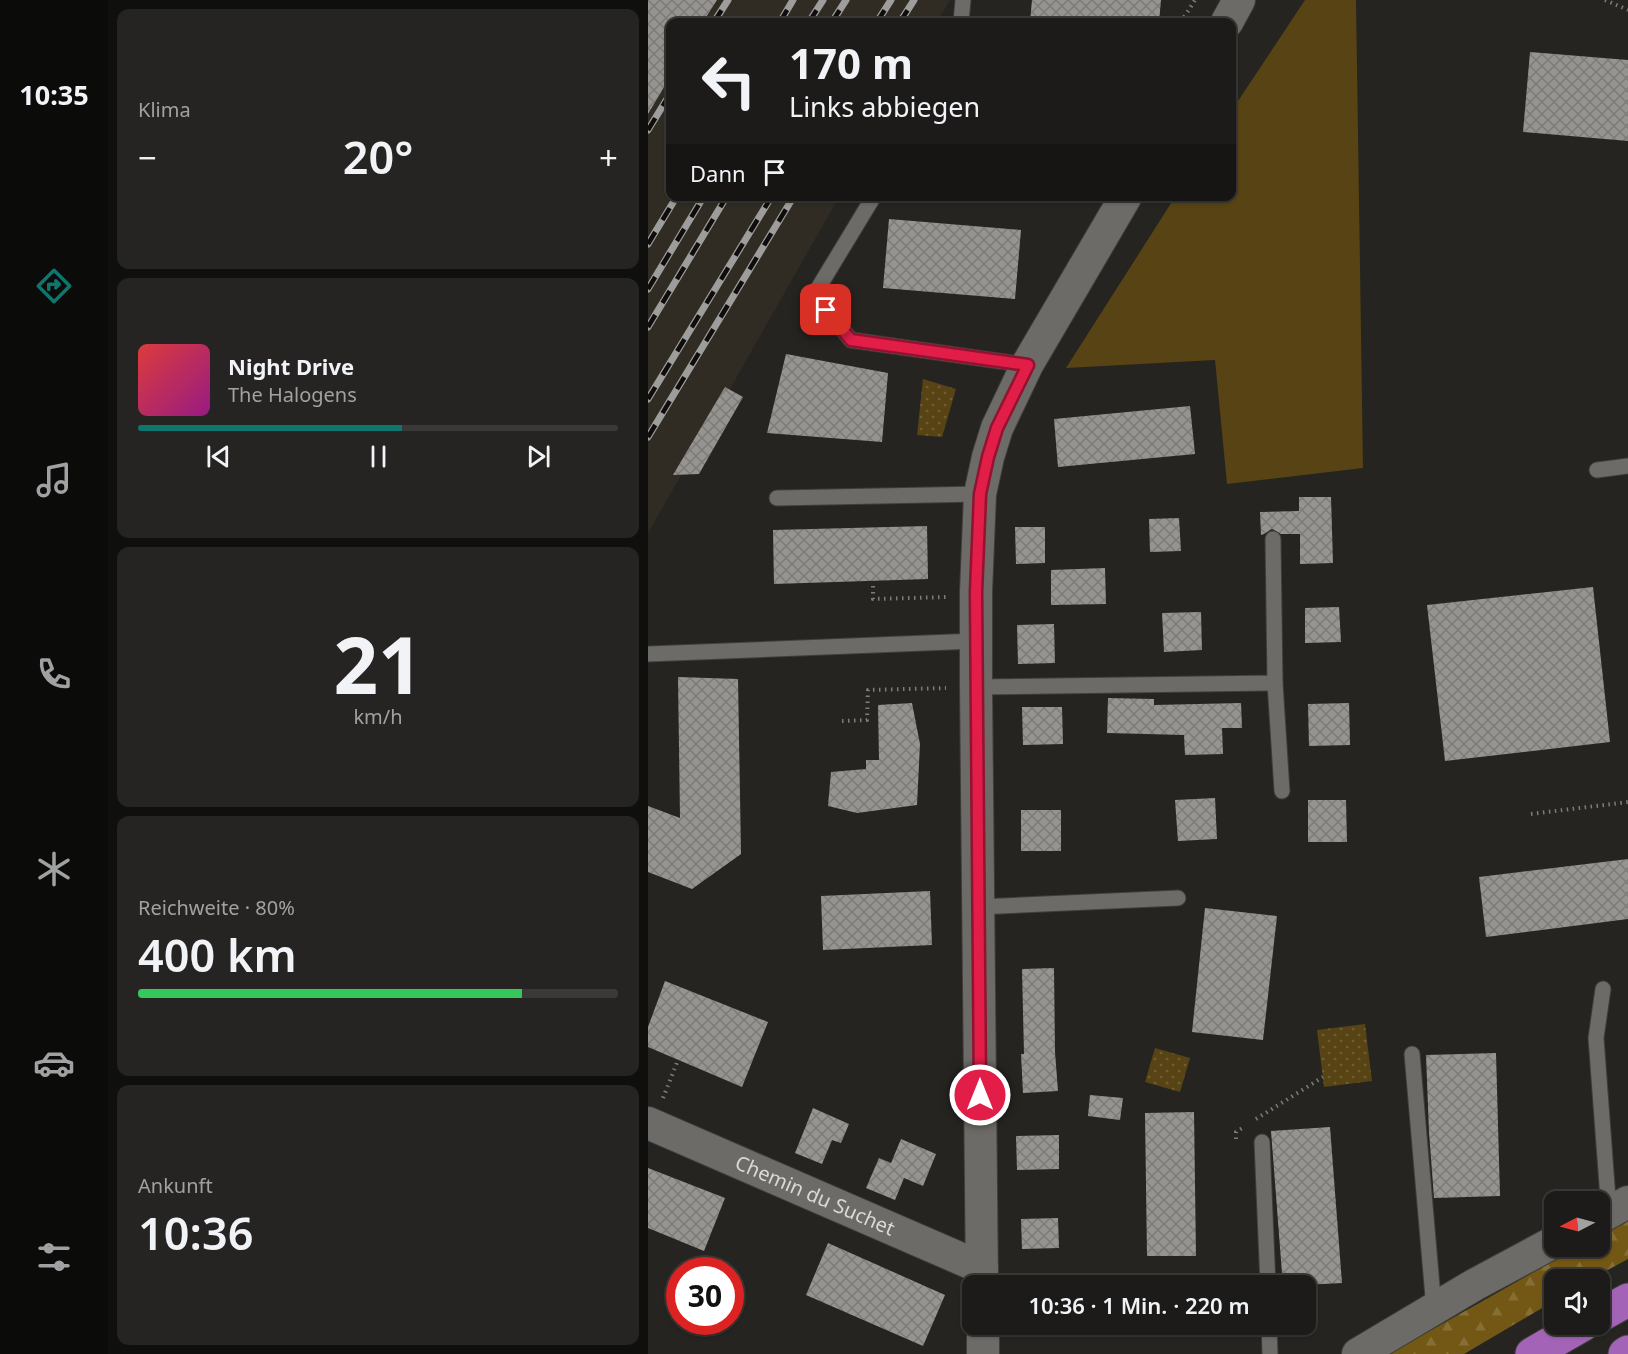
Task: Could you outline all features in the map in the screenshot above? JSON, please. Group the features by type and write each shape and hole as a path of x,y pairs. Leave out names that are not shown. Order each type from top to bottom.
{"highway":[{"path":"1610,1310 1628,1300"},
{"path":"1532,1354 1565,1335"}],"street":[{"path":"1229,18 1239,0"},
{"path":"982,1275 976,687 976,592 980,494 997,428 1028,365 1123,201"},
{"name":"Chemin du Suchet","path":"648,1123 980,1275"},
{"path":"1358,1354 1544,1248"},
{"path":"982,1335 983,1354"}],"lane":[{"path":"961,18 963,0"},
{"path":"871,201 814,294 851,340 1028,365"},
{"path":"1597,470 1628,466"},
{"path":"777,498 980,494"},
{"path":"1273,539 1275,682 1282,791"},
{"path":"648,654 976,641"},
{"path":"976,687 1275,682"},
{"path":"979,907 1178,898"},
{"path":"1604,989 1596,1038 1612,1211"},
{"path":"1412,1054 1434,1309"},
{"path":"1262,1142 1268,1275"},
{"path":"1269,1335 1270,1354"}],"path":[{"path":"1183,18 1194,0"},
{"path":"1605,0 1628,9"},
{"path":"873,586 873,599 958,597"},
{"path":"842,721 867,720 868,690 976,687"},
{"path":"1531,814 1628,802"},
{"path":"663,1096 678,1060"},
{"path":"1256,1120 1323,1077"},
{"path":"1236,1139 1236,1132 1246,1126"}],"shaded area":[{"path":"648,0 950,0 939,18 666,18 666,201 837,201 648,533"},
{"path":"1305,0 1356,0 1363,468 1227,484 1215,360 1066,368 1172,201 1236,201 1236,104"},
{"path":"923,379 956,389 942,437 917,435"},
{"path":"1365,1024 1372,1081 1324,1087 1317,1030"},
{"path":"1155,1048 1190,1058 1180,1092 1145,1082"}],"green space":[{"path":"1628,1221 1628,1259 1610,1269 1544,1269 1544,1307 1464,1354 1389,1354 1560,1257 1610,1257 1610,1230"}],"building":[{"path":"648,0 717,0 706,18 666,18 666,84 648,114"},
{"path":"1032,0 1161,0 1159,18 1030,18"},
{"path":"1530,52 1628,60 1628,141 1523,132"},
{"path":"889,219 1021,230 1015,299 883,288"},
{"path":"786,354 888,373 882,442 767,433"},
{"path":"725,387 743,397 699,474 673,475"},
{"path":"1190,406 1195,454 1058,467 1054,419"},
{"path":"1299,497 1331,497 1333,563 1300,564 1300,534 1281,534 1272,529 1261,535 1260,512 1299,511"},
{"path":"1179,518 1181,551 1150,552 1149,519"},
{"path":"927,526 928,579 774,584 773,530"},
{"path":"1015,527 1045,527 1045,563 1016,564"},
{"path":"1105,568 1106,604 1051,605 1051,570"},
{"path":"1593,587 1610,742 1445,761 1427,605"},
{"path":"1339,607 1341,642 1305,643 1305,608"},
{"path":"1201,612 1202,650 1164,652 1162,613"},
{"path":"1054,624 1055,663 1018,664 1017,625"},
{"path":"678,677 738,679 741,854 692,889 648,872 648,806 680,818"},
{"path":"1108,698 1154,699 1154,705 1241,703 1242,728 1222,728 1223,754 1185,755 1184,735 1107,733"},
{"path":"912,703 920,744 917,805 857,813 828,806 831,772 866,769 866,760 879,760 878,705"},
{"path":"1349,703 1350,745 1309,746 1308,704"},
{"path":"1022,707 1062,707 1063,744 1023,745"},
{"path":"1215,798 1217,839 1178,841 1175,800"},
{"path":"1308,800 1346,800 1347,842 1308,842"},
{"path":"1021,810 1061,810 1061,851 1021,851"},
{"path":"1628,859 1628,919 1486,937 1479,877"},
{"path":"930,891 932,945 823,950 821,896"},
{"path":"1205,908 1277,916 1263,1040 1192,1032"},
{"path":"1054,968 1058,1091 1023,1093 1022,969"},
{"path":"665,981 768,1022 742,1087 648,1047 648,1027"},
{"path":"1496,1053 1500,1196 1434,1198 1426,1055"},
{"path":"1090,1095 1123,1098 1120,1120 1088,1116"},
{"path":"813,1108 849,1124 841,1143 832,1140 822,1164 795,1153"},
{"path":"1194,1112 1196,1256 1147,1256 1145,1113"},
{"path":"1330,1127 1342,1283 1316,1284 1316,1275 1282,1275 1271,1131"},
{"path":"1059,1135 1059,1169 1017,1170 1016,1136"},
{"path":"901,1139 936,1154 923,1186 904,1178 895,1200 866,1188 879,1158 891,1163"},
{"path":"648,1168 725,1198 704,1251 648,1228"},
{"path":"1058,1218 1059,1248 1022,1249 1021,1219"},
{"path":"828,1243 945,1295 923,1346 806,1295"}],"railway":[{"path":"717,18 728,0"},
{"path":"782,18 793,0"},
{"path":"812,18 823,0"},
{"path":"835,18 846,0"},
{"path":"880,18 891,0"},
{"path":"903,18 914,0"},
{"path":"648,130 666,101"},
{"path":"648,244 674,201"},
{"path":"648,289 701,201"},
{"path":"648,327 724,201"},
{"path":"648,399 769,201"},
{"path":"648,437 791,201"}],"route":[{"path":"826,310 851,340 1028,365 997,428 980,494 976,592 976,687 980,1095"}]}
